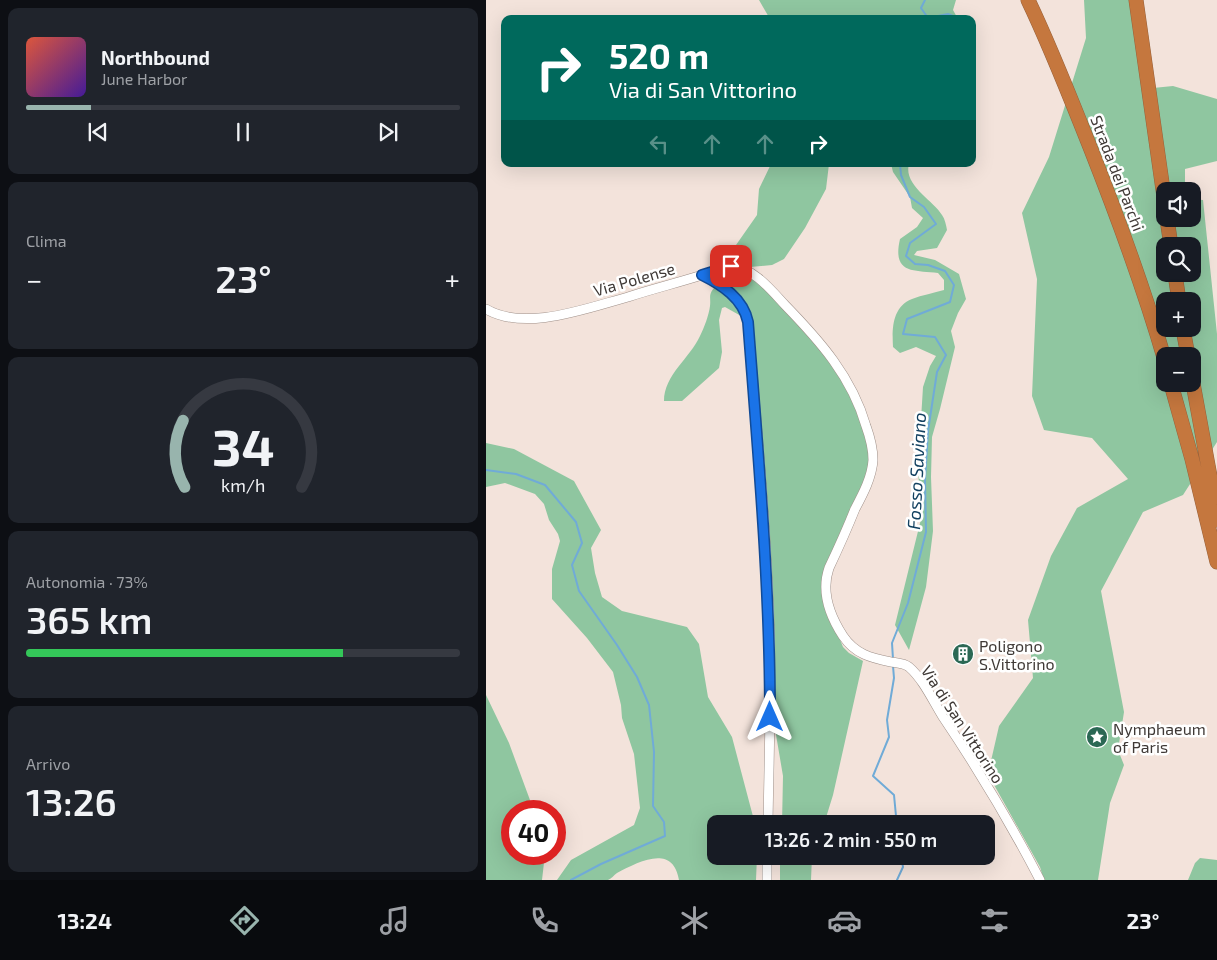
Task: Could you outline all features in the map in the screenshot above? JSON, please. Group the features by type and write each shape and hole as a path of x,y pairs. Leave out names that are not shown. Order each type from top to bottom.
{"highway":[{"name":"Strada dei Parchi","path":"1028,0 1147,274 1169,347"},
{"name":"Strada dei Parchi","path":"1039,0 1070,72 1110,186 1160,347"},
{"path":"1136,0 1162,182"},
{"path":"1173,392 1192,458 1217,562"},
{"path":"1182,392 1217,520"},
{"path":"1195,392 1217,514"}],"street":[{"name":"Via di San Vittorino","path":"702,275 733,266 761,280 820,342 836,362 855,395 872,445 872,467 865,489 829,568 825,582 825,590 834,620 846,641 862,655 904,664 919,679 963,747 1040,880"},
{"name":"Via Polense","path":"486,309 505,316 541,318 586,309 702,275"},
{"path":"702,275 720,285 734,296 745,312 748,322 759,449 769,622 768,815"},
{"path":"766,880 767,865"}],"green space":[{"path":"759,0 956,0 953,10 956,15 768,15"},
{"path":"1084,0 1132,0 1153,88 1173,86 1217,99 1217,161 1185,169 1185,182 1156,182 1156,227 1201,227 1201,200 1203,200 1217,334 1217,442 1183,495 1143,512 1101,591 1124,712 1118,750 1124,765 1110,803 1098,880 1044,880 1040,867 988,774 999,726 1033,678 1028,620 1051,556 1077,508 1128,479 1092,438 1044,430 1032,396 1037,279 1022,213 1049,157 1086,38"},
{"path":"770,167 829,167 826,189 805,228 784,259 772,265 750,267 736,257 736,245 757,215 759,189"},
{"path":"892,167 909,167 910,179 920,192 938,209 946,224 947,230 937,248 917,251 914,255 935,260 959,274 966,299 951,331 955,347 932,437 933,531 926,587 909,650 895,625 921,519 918,468 923,387 930,366 936,356 916,347 900,353 893,347 893,326 900,307 912,299 944,290 944,280 938,273 907,268 899,259 900,239 917,227 923,218 912,208 910,197 893,172"},
{"path":"735,269 759,282 827,354 858,409 869,445 870,461 868,472 826,567 828,610 843,647 863,661 827,815 782,815 783,776 773,717 762,449 752,319 738,295 718,276 722,272"},
{"path":"714,288 721,288 744,314 741,316 725,307 722,308 719,320 722,352 719,368 682,401 664,401 668,383 702,333 709,313 710,295"},
{"path":"486,443 514,449 574,481 601,530 591,548 595,573 602,597 622,611 687,627 699,644 708,697 732,737 753,815 707,815 707,865 757,865 756,880 679,880 670,862 654,858 635,864 608,880 557,880 571,860 634,825 640,808 634,754 622,718 621,705 613,672 587,638 552,599 552,569 560,541 549,520 544,504 535,494 505,483 486,487"},
{"path":"486,695 509,743 530,800 501,800 501,865 544,865 542,880 486,880"},
{"path":"1200,858 1217,860 1217,880 1188,880 1195,863"},
{"path":"780,865 812,865 811,880 780,880"}],"waterway":[{"name":"Fosso Saviano","path":"925,0 921,8 926,15"},
{"name":"Fosso Saviano","path":"943,15 950,15"},
{"name":"Fosso Saviano","path":"893,659 892,643 908,603 926,532 925,480 928,431 937,372 946,355 935,337 903,334 907,319 950,302 954,285 945,271 928,265 915,264 906,256 910,243 936,224 924,207 910,197 901,175 900,167"},
{"path":"486,470 516,474 545,485 576,522 582,543 572,565 579,591 637,677 649,705 654,752 653,806 664,822 665,836 601,864 571,880"},
{"name":"Fosso Saviano","path":"893,666 894,678 887,720 889,737 873,776 894,795 896,815"},
{"name":"Fosso Saviano","path":"897,880 903,865"}],"place":[{"name":"Poligono S.Vittorino","path":"963,654"},
{"name":"Nymphaeum of Paris","path":"1097,737"}],"route":[{"path":"731,266 702,275 720,285 734,296 745,312 748,322 767,575 770,717"}]}
